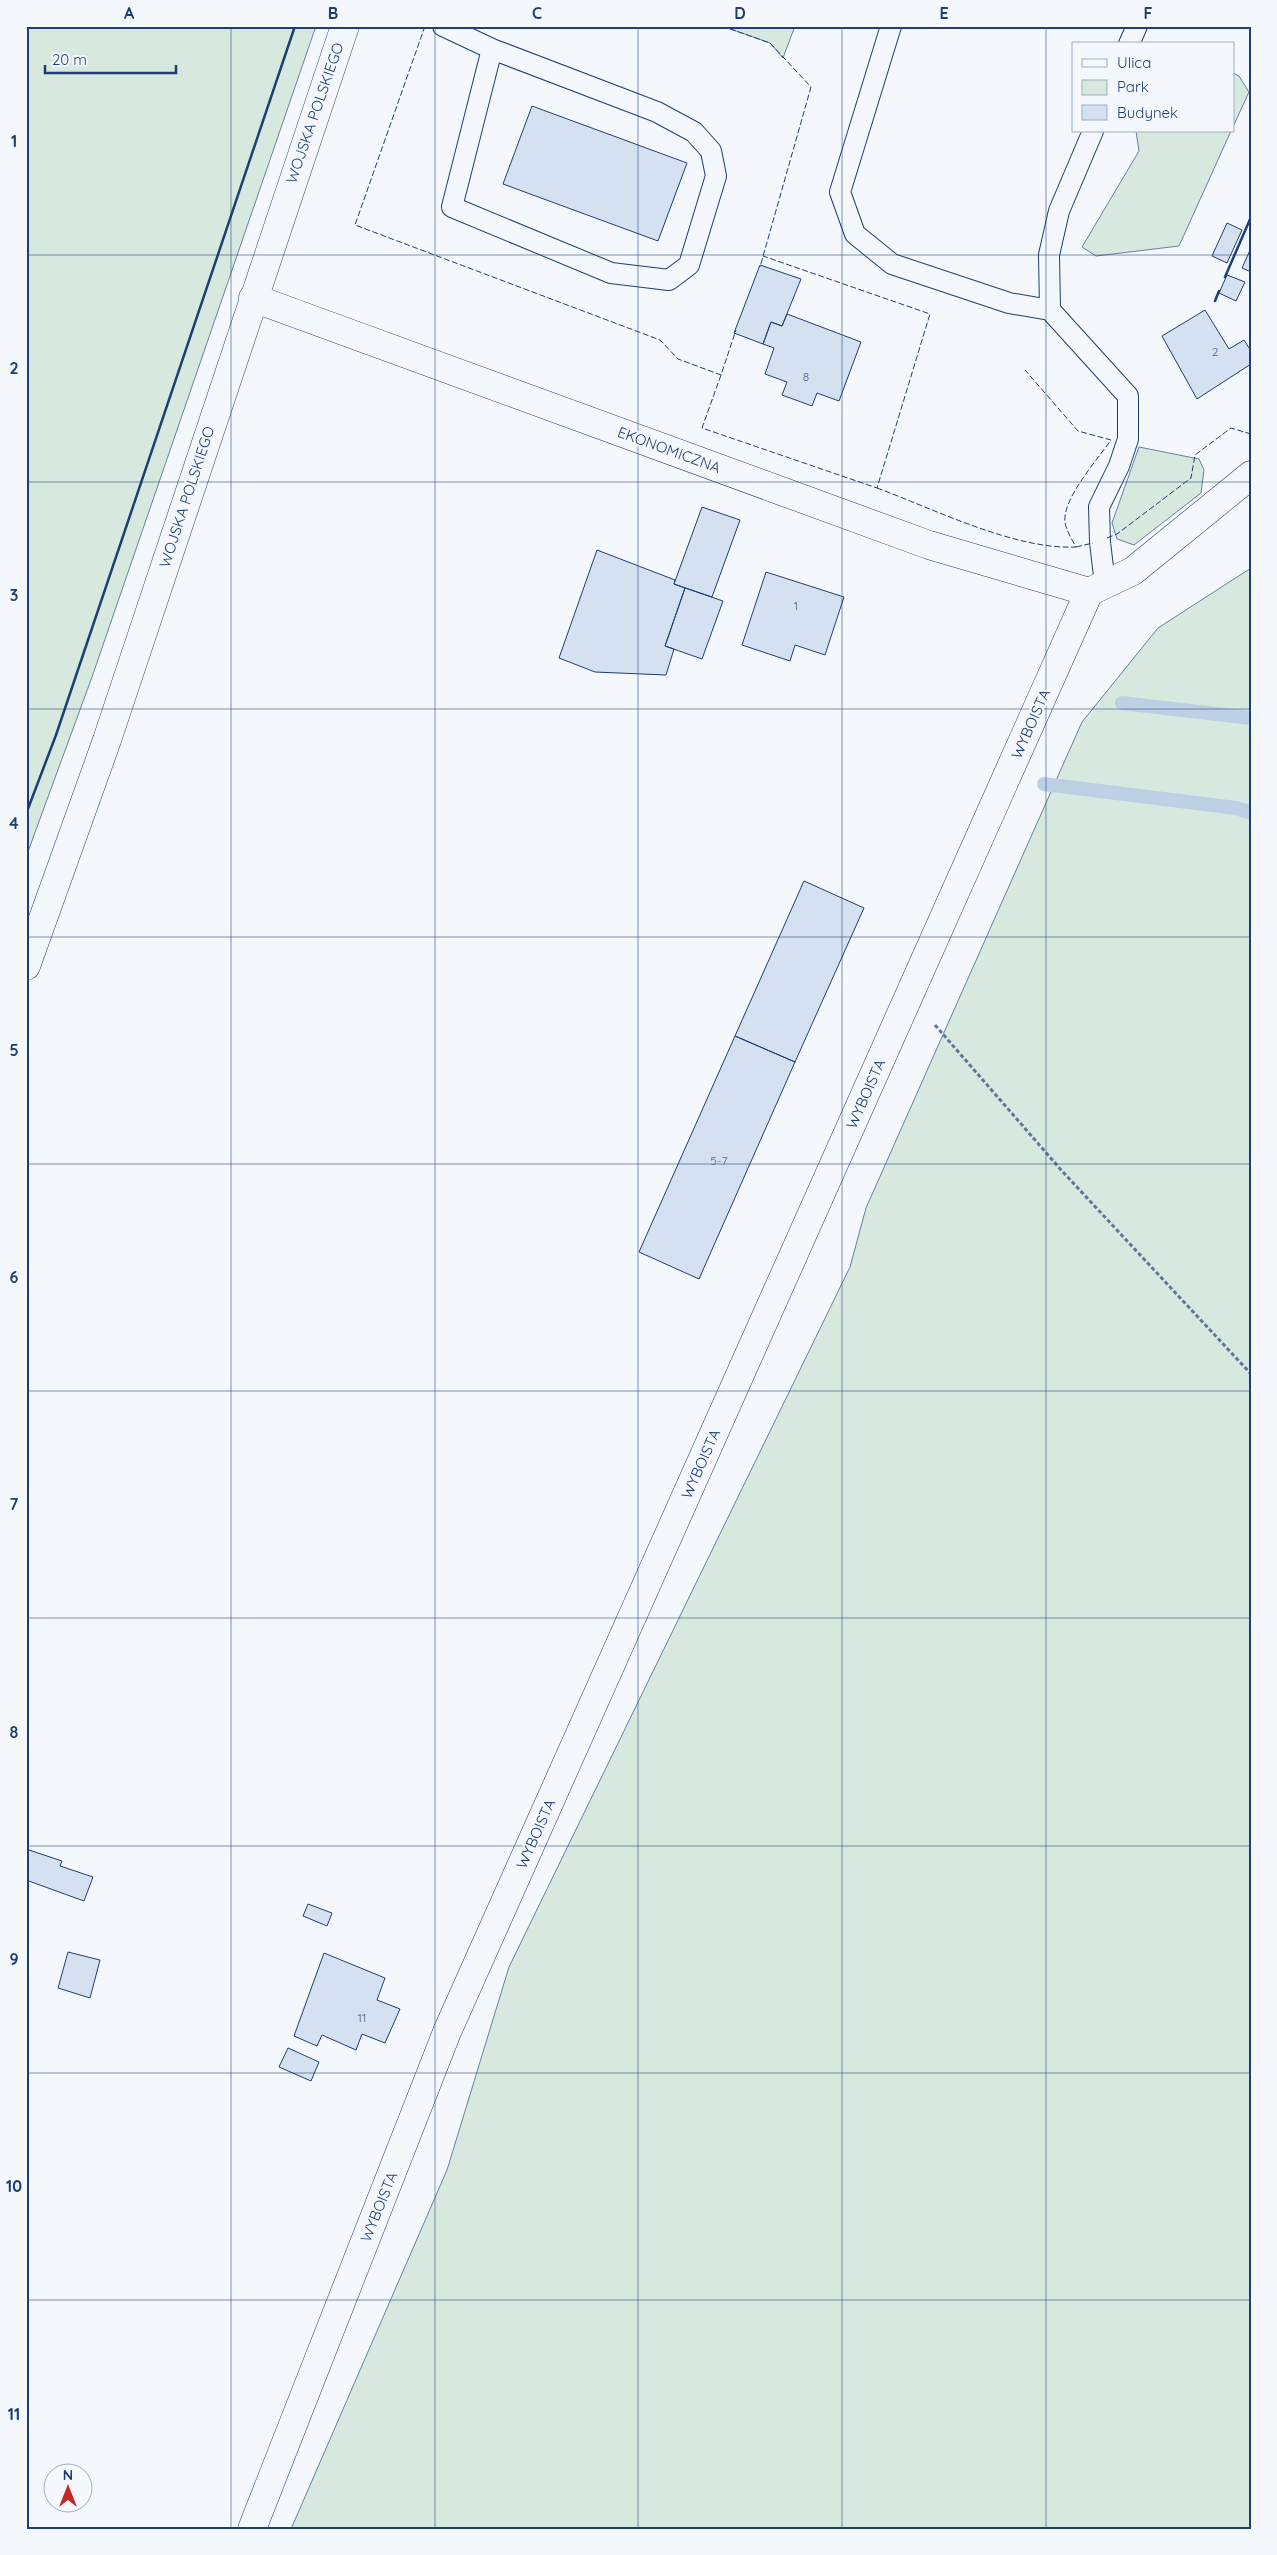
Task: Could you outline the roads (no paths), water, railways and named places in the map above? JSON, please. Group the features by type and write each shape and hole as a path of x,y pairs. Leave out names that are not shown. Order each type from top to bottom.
{"street":[{"name":"WOJSKA POLSKIEGO","path":"26,966 107,740 345,26"},
{"name":"EKONOMICZNA","path":"253,298 928,545 1097,588"},
{"path":"1097,588 1134,571 1251,474"},
{"name":"WYBOISTA","path":"252,2529 448,2032 905,1007 1097,588"}],"lane":[{"path":"443,26 492,49 656,112 694,132 711,151 716,176 689,266 669,280 611,273 452,207 492,49"},
{"path":"891,26 840,192 855,234 892,264 1008,303 1050,310 1128,396 1128,439 1119,466 1100,507 1097,588"},
{"path":"1131,42 1137,26"},
{"path":"1050,310 1049,255 1059,211 1092,132"}],"waterway":[{"path":"1122,703 1251,718"},
{"path":"1044,784 1236,808 1251,813"}]}
